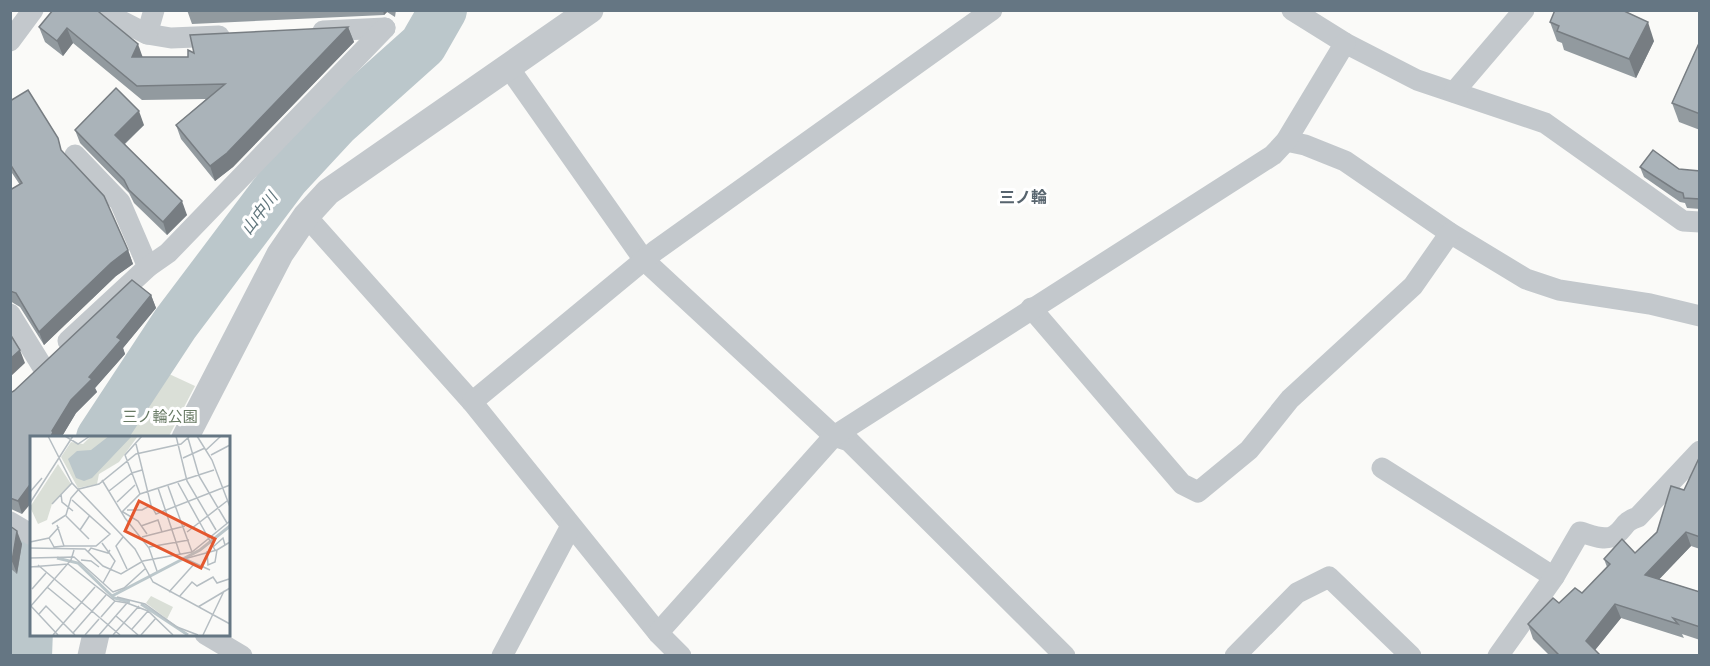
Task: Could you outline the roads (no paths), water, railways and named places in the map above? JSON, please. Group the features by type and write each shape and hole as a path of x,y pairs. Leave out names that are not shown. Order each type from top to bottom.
{"street":[{"path":"10,42 33,10"},
{"path":"100,10 147,34 171,38 242,35"},
{"path":"147,34 154,10"},
{"path":"186,436 280,254 306,216 328,192 590,10"},
{"path":"472,402 644,260 993,10"},
{"path":"1292,10 1345,43 1417,80 1545,123 1683,221 1700,222"},
{"path":"1454,92 1524,10"},
{"path":"26,381 106,304 148,267 168,253 385,28 302,32"},
{"path":"658,633 834,436 1273,154 1286,141 1345,43"},
{"path":"509,68 644,260 834,436 849,441 1065,656"},
{"path":"1286,141 1305,145 1345,161 1450,233 1526,279 1559,290 1650,304 1700,316"},
{"path":"75,155 120,202 148,267"},
{"path":"306,216 472,402 658,633 681,656"},
{"path":"1031,308 1182,484 1198,492 1250,450 1290,399 1413,286 1450,233"},
{"path":"10,314 42,366"},
{"path":"1498,656 1554,577 1580,532 1604,538 1615,535 1628,520 1638,517 1700,451"},
{"path":"1382,468 1554,577"},
{"path":"10,522 30,534"},
{"path":"502,656 571,526"},
{"path":"1234,656 1297,593 1329,577 1412,656"},
{"path":"91,656 96,636"},
{"path":"208,636 242,656"}],"waterway":[{"name":"山中川","path":"101,436 175,324 285,178 337,122 423,45 443,10"},
{"name":"山中川","path":"28,656 30,604"}],"district":[{"name":"三ノ輪","path":"1023,197"}],"park label":[{"name":"三ノ輪公園","path":"160,417"}]}
